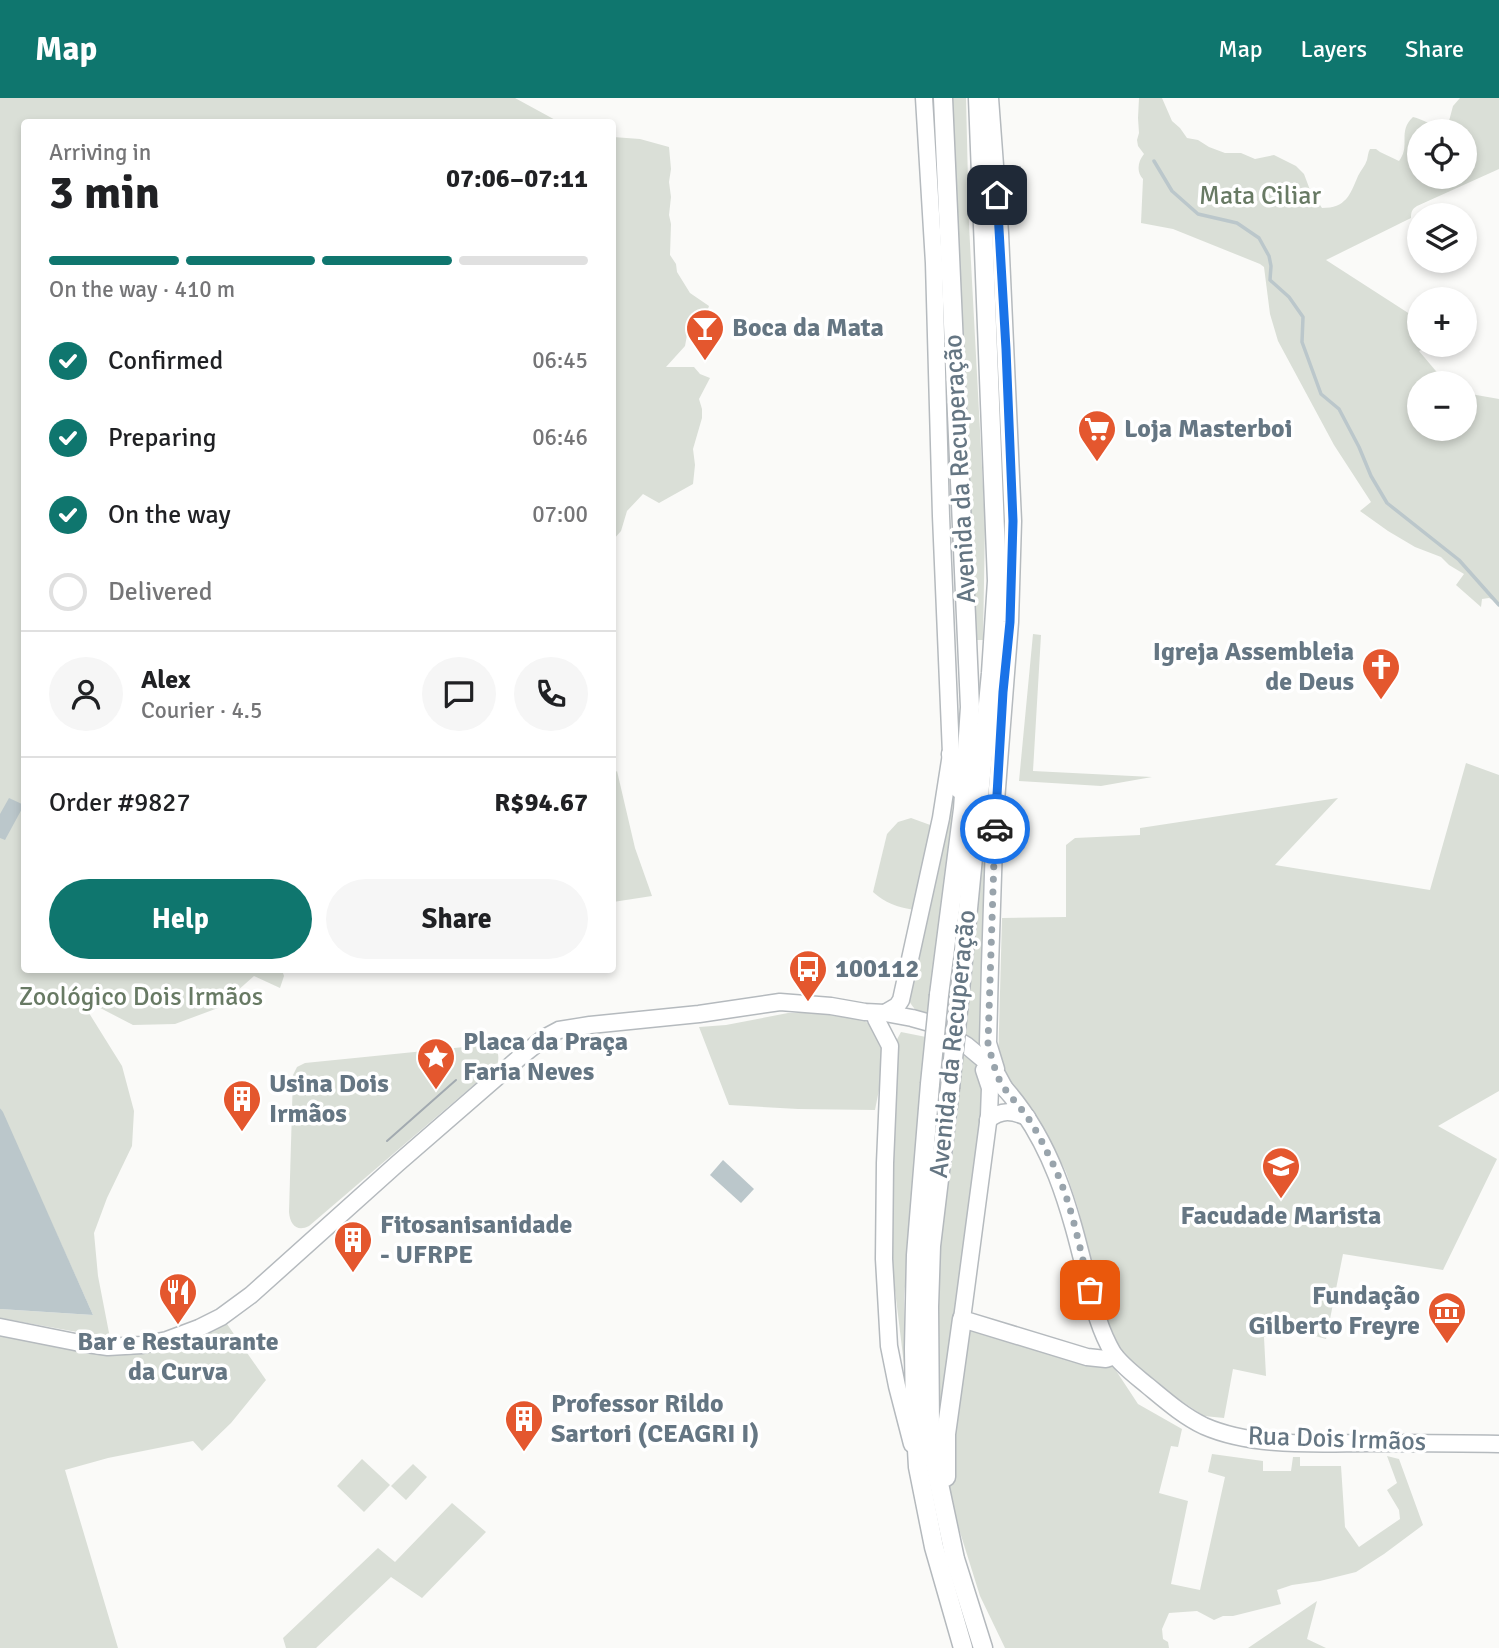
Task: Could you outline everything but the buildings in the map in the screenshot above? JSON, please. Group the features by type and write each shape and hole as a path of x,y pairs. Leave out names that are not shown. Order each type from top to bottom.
{"highway":[{"name":"Avenida da Recuperação","path":"943,98 970,707 963,809 930,1084 916,1255 914,1389 918,1467 934,1546 963,1648"},
{"path":"980,98 991,126"},
{"name":"Avenida da Recuperação","path":"980,98 997,581 960,1001 931,1246 929,1307 930,1425 934,1460 955,1559 983,1648"},
{"path":"951,754 963,809"},
{"path":"945,1519 946,1434 962,1319"}],"main road":[{"name":"Avenida da Recuperação","path":"902,999 941,818 951,754 934,263 924,98"},
{"name":"Avenida da Recuperação","path":"988,1043 995,814 1010,622 1013,521 1000,233 990,98"},
{"path":"875,1015 897,1006 902,999"},
{"path":"902,999 908,1022"},
{"name":"Rua Dois Irmãos","path":"0,1327 107,1347 167,1340 210,1322 251,1295 511,1065 537,1043 559,1030 780,1002 831,1006 908,1022 930,1023 950,1033 984,1060 1027,1117 1060,1180 1095,1310 1115,1356 1170,1405 1201,1425 1247,1438 1296,1443 1499,1444"},
{"name":"Avenida da Recuperação","path":"875,1015 890,1046"},
{"name":"Avenida da Recuperação","path":"908,1022 893,1034 890,1046 884,1259 890,1346 897,1386 918,1467"},
{"name":"Rua Dois Irmãos","path":"908,1022 969,1055 1001,1082"},
{"path":"972,1050 982,1053 988,1043"},
{"name":"Rua Dois Irmãos","path":"988,1043 1001,1082"},
{"name":"Avenida da Recuperação","path":"962,1319 988,1120 990,1088 981,1065"},
{"path":"988,1120 1008,1111 1027,1117"},
{"path":"962,1319 1087,1357 1106,1359 1115,1356"}],"green space":[{"name":"Zoológico Dois Irmãos","path":"0,98 515,98 554,119 21,119 21,973 283,973 284,976 280,988 254,976 218,1008 175,1024 133,1025 79,997 122,1066 134,1111 132,1146 94,1233 98,1276 110,1338 0,1318 0,1309 93,1315 0,1108"},
{"path":"952,98 966,98 969,225 985,524 983,640 974,640 958,303"},
{"name":"Mata Ciliar","path":"1139,98 1162,98 1172,121 1187,138 1198,140 1225,153 1241,153 1255,159 1274,155 1296,166 1304,174 1310,190 1322,208 1337,206 1346,199 1370,149 1376,149 1399,161 1404,150 1407,126 1407,189 1455,189 1424,203 1407,203 1407,220 1326,260 1407,312 1407,357 1424,357 1436,371 1407,371 1407,441 1477,441 1477,395 1499,399 1499,603 1489,598 1482,599 1481,607 1456,585 1464,574 1441,557 1415,547 1360,511 1371,502 1334,445 1278,341 1270,314 1264,267 1173,229 1141,223 1143,179 1139,166 1144,154 1138,146"},
{"path":"1460,98 1499,98 1499,169 1477,179 1477,119 1450,119 1453,106"},
{"path":"616,137 640,139 669,147 670,255 690,293 709,306 687,335 685,346 666,367 694,367 700,374 710,378 699,399 702,418 693,449 693,484 659,503 643,494 627,511 621,531 616,537"},
{"path":"986,166 991,175 1008,534 982,1046 962,1041 993,709"},
{"path":"1033,634 1041,635 1033,771 1152,777 1101,786 1019,781"},
{"path":"1466,763 1499,775 1499,1091 1438,1126 1497,1159 1443,1270 1343,1254 1326,1339 1301,1332 1264,1337 1266,1376 1233,1369 1224,1418 1204,1416 1142,1375 1118,1345 1091,1272 1079,1211 1066,1172 1021,1096 998,1067 1002,918 1066,917 1066,845 1075,838 1140,835 1140,828 1338,798 1275,865 1430,890"},
{"path":"616,772 635,848 652,896 616,902"},
{"path":"953,790 952,836 930,1014 923,1014 909,1001"},
{"path":"911,818 933,826 914,910 892,904 873,892 887,834 898,822"},
{"path":"788,1013 846,1015 858,1018 875,1029 887,1049 875,1110 729,1105 699,1027 726,1025"},
{"path":"901,1032 926,1037 904,1298 906,1381 891,1257 894,1045"},
{"path":"484,1045 496,1051 497,1065 309,1226 298,1228 293,1224 289,1212 293,1075 297,1067 305,1063"},
{"path":"960,1053 983,1069 985,1106 940,1428 936,1412 936,1247"},
{"path":"227,1324 266,1380 231,1423 202,1451 193,1441 108,1458 65,1470 118,1648 0,1648 0,1329 91,1353 163,1350"},
{"path":"967,1325 1111,1363 1138,1404 1182,1429 1178,1447 1171,1446 1159,1493 1188,1501 1171,1584 1200,1590 1225,1477 1208,1472 1212,1454 1263,1461 1263,1471 1291,1471 1293,1457 1300,1457 1300,1466 1341,1466 1345,1527 1359,1547 1400,1519 1399,1510 1387,1490 1397,1483 1387,1456 1399,1459 1423,1525 1356,1572 1277,1590 1281,1604 1214,1620 1197,1611 1169,1613 1162,1629 1163,1639 1168,1642 1169,1648 1005,1648 980,1596 949,1497 952,1441"},
{"path":"362,1459 390,1485 364,1512 337,1486"},
{"path":"413,1464 427,1477 406,1500 391,1486"},
{"path":"452,1503 486,1532 422,1598 391,1577 316,1648 286,1648 283,1638 378,1548 395,1562"},
{"path":"1317,1601 1307,1639 1326,1648 1248,1648"}],"shaded area":[{"path":"9,798 21,804 21,811 5,840 0,838 0,814"},
{"path":"0,1108 3,1112 93,1315 0,1309"},
{"path":"723,1160 754,1189 741,1203 710,1175"}],"waterway":[{"path":"1154,161 1172,191 1198,214 1237,223 1259,238 1269,256 1270,280 1289,297 1303,317 1302,342 1321,394 1339,409 1387,503 1459,560 1499,605"}],"tram line":[{"path":"387,1141 456,1080"}],"way so far":[{"path":"995,829 988,1043 998,1076 1036,1132 1060,1180 1090,1290"}],"place":[{"name":"Boca da Mata","path":"705,362"},
{"name":"Loja Masterboi","path":"1097,463"},
{"name":"Igreja Assembleia de Deus","path":"1381,701"},
{"name":"100112","path":"808,1003"},
{"name":"Placa da Praça Faria Neves","path":"436,1091"},
{"name":"Usina Dois Irmãos","path":"242,1133"},
{"name":"Facudade Marista","path":"1281,1200"},
{"name":"Fitosanisanidade - UFRPE","path":"353,1274"},
{"name":"Bar e Restaurante da Curva","path":"178,1326"},
{"name":"Fundação Gilberto Freyre","path":"1447,1345"},
{"name":"Professor Rildo Sartori (CEAGRI I)","path":"524,1453"}],"route":[{"path":"995,829 1010,622 1013,521 997,195"}]}
